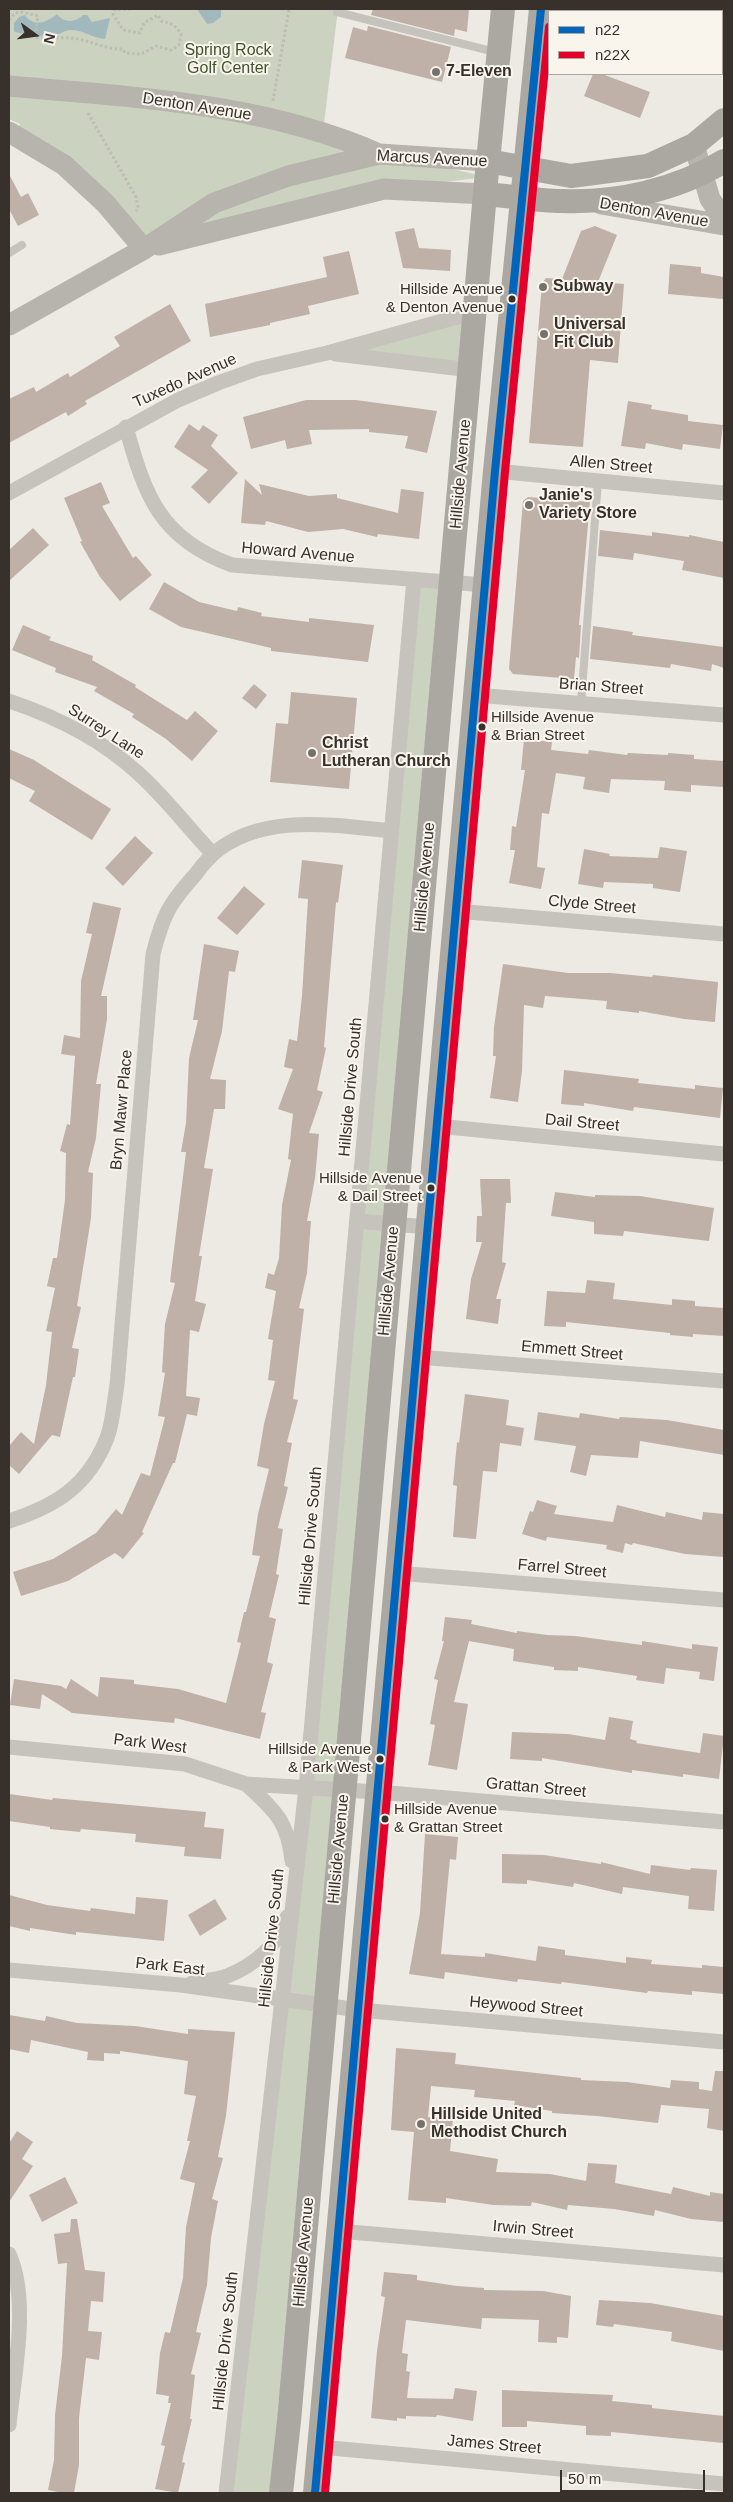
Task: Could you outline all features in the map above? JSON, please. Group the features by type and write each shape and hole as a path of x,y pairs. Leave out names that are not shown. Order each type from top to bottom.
{"main road":[{"name":"Hillside Avenue","path":"280,2493 289,2422 485,194 503,9"},
{"name":"Hillside Avenue","path":"314,2493 340,2231 495,471 541,9"},
{"name":"Denton Avenue","path":"9,86 176,102 270,119 323,132 379,154"},
{"name":"Marcus Avenue","path":"568,191 571,176 648,166 694,145 724,120"},
{"path":"9,132 64,165 105,203 144,249"},
{"path":"694,145 710,199 724,219"},
{"name":"Marcus Avenue","path":"9,325 144,249 214,203 288,176 367,155 379,154 488,161 525,168 568,191"},
{"name":"Marcus Avenue","path":"144,249 384,189 522,197 568,191 634,197 702,173 724,161"},
{"name":"Denton Avenue","path":"568,191 724,225"}],"street":[{"name":"Tuxedo Avenue","path":"9,493 126,427 178,400 218,383 257,369 327,353 475,312"},
{"path":"327,353 471,370"},
{"name":"Howard Avenue","path":"126,427 145,488 156,509 187,543 208,556 232,565 485,584"},
{"name":"Allen Street","path":"495,471 724,493"},
{"name":"Hillside Drive South","path":"226,2493 306,1788 414,579"},
{"name":"Brian Street","path":"475,695 724,714"},
{"name":"Surrey Lane","path":"9,701 54,719 93,740 138,773 213,854"},
{"name":"Bryn Mawr Place","path":"9,1521 38,1512 63,1497 94,1466 107,1436 117,1385 153,954 160,927 171,902 213,854 237,839 262,830 282,826 333,825 391,831"},
{"name":"Clyde Street","path":"456,911 724,934"},
{"name":"Dail Street","path":"437,1126 724,1154"},
{"path":"357,1221 428,1227"},
{"name":"Emmett Street","path":"417,1357 724,1381"},
{"name":"Farrel Street","path":"398,1573 724,1600"},
{"name":"Park West","path":"9,1747 185,1764 246,1784 344,1790"},
{"path":"180,1985 227,1976 258,1959 283,1931 295,1888 290,1845 278,1815 246,1784"},
{"name":"Grattan Street","path":"344,1790 724,1822"},
{"name":"Park East","path":"9,1970 180,1985 326,2006"},
{"name":"Heywood Street","path":"326,2006 724,2042"},
{"name":"Irwin Street","path":"340,2231 724,2265"},
{"path":"9,2254 19,2293 19,2316 9,2425"},
{"name":"James Street","path":"320,2447 724,2484"}],"lane":[{"path":"337,12 499,53"},
{"path":"9,253 22,245"},
{"path":"581,703 598,481"}],"path":[{"path":"9,20 15,14 22,12 34,14 38,16 35,37 70,38 96,46 104,45 112,50 123,49 125,53 141,54 156,46 171,50 179,45 181,34 178,29 170,23 161,22 158,16 144,23 140,33 123,30 113,14 114,10 131,9"},
{"path":"270,119 289,9"},
{"path":"88,109 88,115 136,197 138,207 134,213"}],"green space":[{"name":"Spring Rock Golf Center","path":"9,9 338,9 323,132 388,154 487,177 384,189 144,249 15,134 20,124 9,119"},
{"path":"475,312 471,370 327,353"},
{"path":"414,579 451,581 281,2493 226,2493 306,1788"}],"water":[{"path":"197,9 221,9 221,17 213,23 207,24"},
{"path":"57,14 63,19 70,21 83,15 87,15 92,22 110,18 105,39 76,30 68,30 49,36 14,31 14,23 19,17 25,15 36,23 45,21"}],"building":[{"path":"373,9 469,9 467,32 455,29 454,36 371,15"},
{"path":"368,26 451,47 442,82 345,58 353,27 367,31"},
{"path":"593,75 605,75 650,92 640,118 584,96"},
{"path":"9,174 21,197 28,193 39,215 18,226 9,209"},
{"path":"595,226 617,235 598,282 624,284 618,363 590,360 583,447 529,443 542,283 546,278 562,279 581,231"},
{"path":"414,228 419,248 451,250 450,271 403,268 395,232"},
{"path":"349,251 359,294 308,306 310,314 270,323 270,325 210,337 205,304 327,277 323,257"},
{"path":"670,264 701,267 701,273 724,277 724,299 668,294"},
{"path":"170,304 191,341 85,401 87,404 68,416 66,412 9,443 9,399 34,387 36,392 68,373 70,377 120,346 114,337"},
{"path":"306,400 356,400 437,411 427,453 405,448 408,436 369,432 369,429 309,430 312,444 287,449 285,440 251,449 243,417"},
{"path":"628,401 652,405 651,409 688,415 688,421 723,425 720,449 683,444 682,450 646,443 645,449 621,446"},
{"path":"189,424 199,431 203,425 218,435 211,446 238,473 209,504 191,487 208,470 174,447"},
{"path":"245,479 262,495 259,484 309,496 337,494 337,498 398,513 401,489 424,492 419,539 378,534 377,537 343,529 308,532 266,521 265,525 241,523"},
{"path":"101,482 110,503 102,506 133,558 136,556 152,575 120,601 100,577 80,542 82,541 64,498"},
{"path":"528,497 590,502 579,625 581,625 579,658 576,657 574,679 513,674 509,669 523,501"},
{"path":"33,528 49,545 9,581 9,550"},
{"path":"600,530 652,536 652,532 689,537 689,535 724,542 724,578 682,570 684,561 634,553 633,560 598,556"},
{"path":"164,582 199,602 237,611 238,607 262,613 261,616 309,622 309,618 374,625 368,662 271,651 271,648 181,627 149,609"},
{"path":"23,625 51,637 49,640 93,656 92,660 136,685 135,687 187,720 195,711 218,731 192,761 166,739 132,717 134,714 94,691 97,687 55,672 56,668 12,650"},
{"path":"593,626 633,632 632,635 724,647 724,668 712,664 711,671 671,664 670,668 590,659"},
{"path":"254,684 267,695 256,709 242,698"},
{"name":"Christ Lutheran Church","path":"291,692 357,698 349,789 270,782 276,723 288,724"},
{"path":"524,739 552,742 551,750 588,754 589,750 627,755 628,753 668,755 668,753 694,755 694,759 724,761 724,787 691,785 691,792 664,790 665,781 611,779 609,793 583,789 585,777 556,773 549,814 542,813 537,867 545,868 541,889 509,883 515,850 510,850 512,826 516,827 525,770 521,770"},
{"path":"9,749 34,760 111,809 92,840 29,801 35,791 9,778"},
{"path":"135,836 153,853 123,886 105,868"},
{"path":"660,847 687,851 680,892 653,888 653,884 604,882 603,888 578,884 584,849 610,854 609,856 658,858"},
{"path":"302,860 343,865 338,903 336,902 324,1047 326,1048 317,1090 323,1092 309,1133 319,1134 315,1178 307,1221 311,1221 307,1273 299,1308 304,1309 293,1399 298,1400 287,1442 292,1443 284,1486 288,1487 278,1528 283,1529 276,1574 279,1575 269,1617 276,1619 267,1662 273,1664 261,1712 266,1713 260,1739 175,1718 174,1723 72,1713 42,1694 40,1709 10,1705 14,1679 61,1686 66,1689 71,1679 98,1697 100,1677 134,1680 134,1684 178,1689 226,1703 241,1643 237,1642 260,1556 252,1555 258,1514 269,1469 257,1466 264,1424 275,1381 268,1380 273,1340 268,1339 276,1291 265,1288 268,1273 274,1275 279,1258 282,1205 291,1160 288,1159 293,1114 278,1109 293,1069 284,1067 289,1039 297,1041 302,996 308,899 298,898"},
{"path":"244,886 265,904 237,935 217,918"},
{"path":"93,902 121,908 101,996 107,996 107,1019 96,1084 101,1084 96,1138 88,1172 93,1173 91,1218 77,1306 81,1307 72,1348 79,1349 75,1377 73,1377 60,1437 52,1435 19,1474 9,1465 9,1446 21,1432 34,1444 46,1385 52,1332 46,1331 55,1288 47,1286 53,1258 57,1258 65,1200 66,1153 60,1151 67,1124 70,1125 75,1056 61,1054 64,1035 80,1038 81,981 92,934 86,933"},
{"path":"204,944 239,951 235,972 229,971 222,1031 210,1079 226,1080 225,1109 214,1109 204,1168 213,1169 199,1256 202,1256 195,1301 206,1304 199,1332 190,1330 186,1396 200,1398 197,1416 187,1414 175,1463 173,1463 142,1532 144,1533 123,1559 115,1553 68,1581 21,1596 13,1572 53,1559 96,1533 116,1509 122,1515 141,1473 150,1476 165,1417 158,1416 165,1373 162,1372 165,1324 175,1283 170,1282 186,1152 181,1152 186,1123 189,1058 198,1020 193,1020"},
{"path":"503,964 568,973 610,973 652,977 653,975 718,982 715,1022 639,1011 639,1013 606,1009 607,1001 545,996 543,1008 524,1005 522,1071 518,1102 490,1098 496,1056 493,1056 494,1027"},
{"path":"564,1070 639,1079 638,1083 695,1089 695,1085 723,1088 720,1118 634,1107 633,1111 584,1103 584,1106 561,1104"},
{"path":"480,1179 510,1179 511,1203 506,1203 502,1262 506,1263 496,1299 501,1299 498,1324 466,1319 471,1279 482,1242 476,1242 477,1216 482,1216"},
{"path":"555,1192 595,1197 595,1195 640,1196 714,1208 709,1241 624,1231 623,1236 594,1234 594,1222 551,1216"},
{"path":"587,1280 615,1283 613,1299 672,1305 672,1299 695,1301 695,1306 724,1308 724,1336 693,1334 693,1337 670,1335 670,1333 566,1322 566,1327 544,1326 547,1291 585,1293"},
{"path":"465,1394 509,1400 506,1425 524,1428 521,1446 500,1443 497,1472 483,1471 476,1539 453,1537 457,1486 453,1485 457,1442 459,1443"},
{"path":"538,1412 579,1418 580,1413 619,1419 620,1417 667,1420 724,1430 724,1455 640,1441 638,1458 591,1455 586,1476 570,1472 576,1446 534,1440"},
{"path":"537,1500 557,1506 554,1514 613,1522 617,1505 665,1517 666,1512 702,1520 703,1512 724,1514 724,1557 685,1554 633,1543 632,1545 625,1543 623,1553 606,1549 607,1545 547,1537 546,1541 522,1534 530,1511 533,1512"},
{"path":"445,1617 472,1620 471,1624 517,1633 517,1631 575,1636 642,1645 642,1641 692,1649 692,1644 718,1647 714,1681 699,1679 700,1672 666,1668 664,1684 636,1680 637,1676 578,1667 578,1671 554,1670 554,1667 513,1661 514,1649 469,1641 454,1702 468,1704 457,1770 428,1765 435,1725 430,1724 438,1680 434,1679 444,1641 442,1641"},
{"path":"609,1717 633,1721 630,1739 637,1741 636,1743 700,1753 703,1733 724,1736 719,1779 683,1774 683,1777 632,1770 632,1773 542,1758 542,1761 510,1759 512,1732 568,1734 605,1740"},
{"path":"9,1794 52,1800 53,1798 206,1812 204,1827 224,1829 221,1859 184,1856 185,1847 135,1842 136,1834 81,1829 80,1832 50,1829 50,1827 9,1821"},
{"path":"425,1834 458,1837 456,1860 450,1859 441,1954 485,1957 485,1953 536,1961 538,1946 565,1950 565,1955 626,1963 626,1957 652,1960 651,1964 702,1968 702,1965 724,1967 724,1994 692,1991 692,1995 648,1991 647,1993 562,1982 561,1984 518,1979 517,1982 445,1972 444,1979 409,1974 420,1913"},
{"path":"502,1854 544,1855 601,1864 601,1862 650,1874 651,1865 690,1870 691,1868 717,1870 714,1911 688,1909 689,1896 623,1887 622,1894 574,1883 573,1887 527,1880 527,1884 502,1883"},
{"path":"9,1895 47,1905 90,1911 91,1908 135,1914 136,1897 168,1900 164,1941 76,1932 76,1935 30,1928 30,1931 9,1926"},
{"path":"215,1899 227,1919 200,1936 188,1915"},
{"path":"9,2015 45,2021 46,2016 77,2023 135,2026 188,2034 188,2029 235,2032 226,2116 218,2157 223,2158 212,2199 218,2201 211,2238 207,2285 196,2332 201,2333 191,2374 195,2375 190,2419 192,2419 182,2462 185,2463 178,2493 155,2489 165,2446 161,2445 171,2403 168,2403 169,2396 156,2394 160,2353 165,2332 170,2333 183,2278 186,2227 195,2183 180,2179 190,2141 187,2141 196,2096 184,2094 188,2061 120,2051 120,2054 104,2053 104,2061 87,2060 88,2052 31,2040 29,2053 9,2049"},
{"path":"396,2048 456,2053 455,2064 581,2078 581,2080 627,2082 670,2088 671,2080 699,2082 699,2089 712,2091 715,2071 724,2071 724,2131 707,2128 709,2109 661,2105 658,2123 552,2113 552,2111 514,2105 515,2101 474,2097 475,2090 431,2086 428,2117 453,2119 450,2151 498,2159 496,2172 550,2174 586,2181 588,2163 617,2165 615,2183 671,2194 673,2187 710,2196 710,2192 724,2194 724,2222 691,2219 655,2210 654,2216 614,2209 568,2205 567,2210 532,2202 531,2206 493,2205 446,2198 446,2203 408,2200 414,2132 391,2130"},
{"path":"17,2131 33,2142 22,2159 33,2166 9,2202 9,2143"},
{"path":"65,2177 78,2203 42,2222 29,2195"},
{"path":"71,2219 77,2219 85,2270 105,2272 103,2302 91,2301 88,2331 102,2332 99,2360 86,2358 79,2418 79,2465 74,2493 63,2493 48,2490 54,2460 55,2415 62,2356 67,2263 58,2264 54,2234 70,2232"},
{"path":"384,2272 417,2275 417,2280 484,2288 484,2290 543,2291 571,2296 568,2338 557,2337 557,2343 538,2342 539,2320 482,2318 481,2329 406,2320 402,2353 408,2354 406,2371 410,2372 407,2398 453,2399 455,2388 477,2391 473,2421 437,2415 436,2417 406,2416 406,2419 397,2418 397,2421 371,2418 377,2351 385,2297 381,2296"},
{"path":"599,2300 650,2303 724,2316 724,2351 671,2341 672,2332 614,2324 613,2327 596,2325"},
{"path":"502,2390 613,2395 612,2401 652,2405 652,2408 724,2416 724,2443 611,2432 611,2436 586,2435 586,2426 527,2421 527,2427 502,2427"}],"transit line":[{"name":"n22","path":"315,2493 495,471 541,9"},
{"name":"n22X","path":"325,2493 505,472 548,37"}],"place":[{"name":"7-Eleven","path":"436,72"},
{"name":"Subway","path":"543,287"},
{"name":"Hillside Avenue & Denton Avenue","path":"512,299"},
{"name":"Universal Fit Club","path":"544,334"},
{"name":"Janie's Variety Store","path":"529,505"},
{"name":"Hillside Avenue & Brian Street","path":"482,727"},
{"name":"Christ Lutheran Church","path":"312,753"},
{"name":"Hillside Avenue & Dail Street","path":"431,1188"},
{"name":"Hillside Avenue & Park West","path":"380,1759"},
{"name":"Hillside Avenue & Grattan Street","path":"385,1819"},
{"name":"Hillside United Methodist Church","path":"421,2124"}]}
